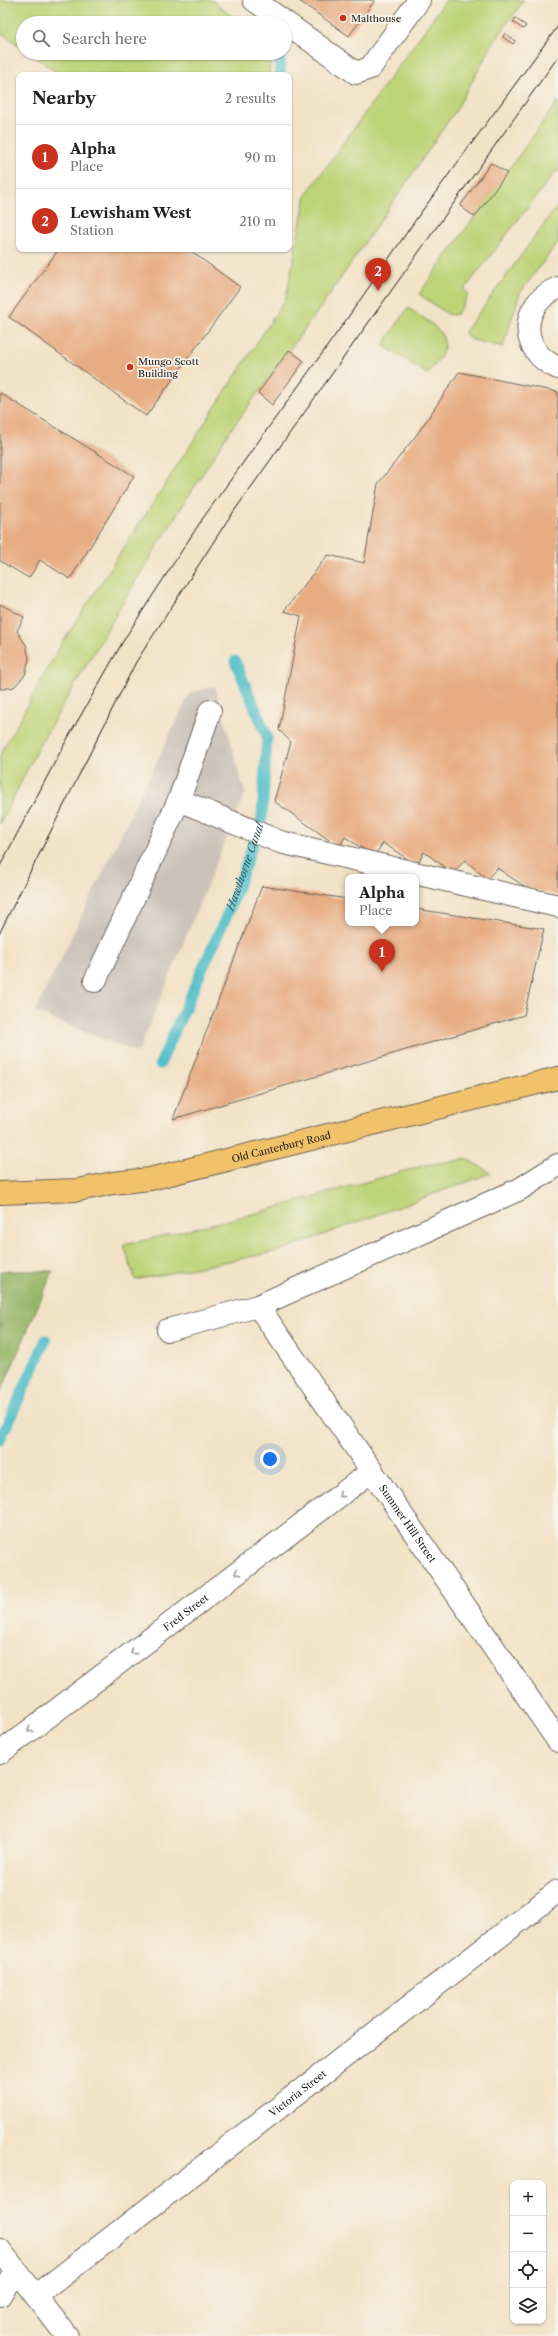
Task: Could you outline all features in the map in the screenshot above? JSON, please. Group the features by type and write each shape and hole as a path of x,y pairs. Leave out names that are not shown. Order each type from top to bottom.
{"main road":[{"name":"Old Canterbury Road","path":"0,1193 78,1190 113,1183 150,1179 558,1078"}],"street":[{"path":"254,0 276,16"},
{"path":"292,28 356,73 367,70 419,0"},
{"path":"558,288 547,292 537,301 530,314 528,328 530,342 538,355 548,364 558,368"},
{"path":"94,981 179,800 210,710"},
{"path":"179,800 280,842 558,906"},
{"path":"168,1330 258,1306 520,1189 558,1165"},
{"name":"Summer Hill Street","path":"258,1306 558,1741"},
{"name":"Fred Street","path":"0,1753 372,1471"},
{"name":"Victoria Street","path":"36,2296 558,1891"},
{"path":"0,2250 67,2336"},
{"path":"0,2295 16,2270"}],"shaded area":[{"path":"215,686 245,793 138,1053 35,1012 190,693"}],"green space":[{"path":"0,0 212,0 231,16 16,16 16,43 0,32"},
{"path":"446,0 524,0 492,45 456,110 323,304 225,438 135,582 39,746 0,824 0,755 62,643 286,298 306,195"},
{"path":"40,60 271,60 269,72 56,72"},
{"path":"558,101 558,172 556,171 464,290 469,294 457,314 449,315 419,294"},
{"path":"558,205 558,242 520,293 503,347 469,339 465,332"},
{"path":"408,308 433,325 442,337 444,344 442,354 427,374 383,345"},
{"path":"467,1159 491,1173 279,1251 135,1280 124,1245 257,1213 425,1165"},
{"path":"0,1271 53,1271 0,1394"}],"building":[{"name":"Malthouse","path":"298,0 375,0 349,36"},
{"path":"515,18 526,26 523,29 513,22"},
{"path":"505,33 515,41 513,44 503,37"},
{"path":"491,163 507,173 475,217 460,206"},
{"name":"Mungo Scott Building","path":"57,252 192,252 240,287 146,416 9,317"},
{"path":"289,350 304,361 272,405 258,393"},
{"path":"459,372 558,392 558,896 527,888 497,868 487,879 465,860 453,873 424,852 417,865 383,843 374,856 345,837 339,847 274,801 291,742 279,730 301,616 284,611 328,555 364,563 378,484 418,433"},
{"path":"0,393 134,476 70,579 40,560 29,578 0,561"},
{"path":"0,604 24,617 17,631 26,645 29,659 25,675 14,687 2,689 0,689"},
{"path":"262,886 345,899 345,926 419,926 419,909 544,929 524,1015 173,1119"}],"waterway":[{"name":"Hawthorne Canal","path":"280,60 280,72"},
{"name":"Hawthorne Canal","path":"160,1064 233,901 262,818 267,736 235,661"},
{"name":"Hawthorne Canal","path":"0,1440 46,1340"}],"tram line":[{"path":"0,866 65,743 125,638 203,518 344,323 419,215 558,26"},
{"path":"0,932 136,662 227,521 558,57"}],"place":[{"name":"Malthouse","path":"343,18"},
{"name":"Lewisham West","path":"378,291"},
{"name":"Mungo Scott Building","path":"130,367"},
{"name":"Alpha","path":"382,972"}]}
